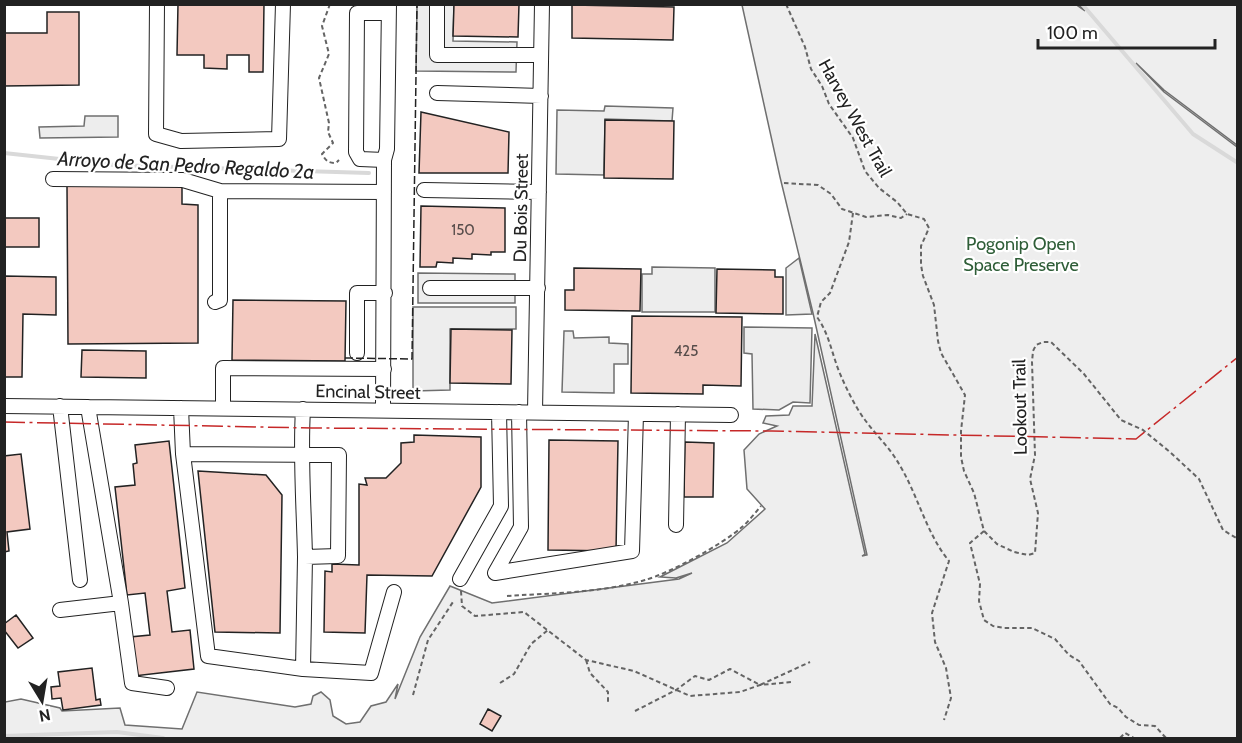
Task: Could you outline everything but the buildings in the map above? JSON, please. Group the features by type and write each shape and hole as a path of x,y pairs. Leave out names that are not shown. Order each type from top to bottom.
{"street":[{"path":"157,4 156,134 181,141 279,139 283,4"},
{"path":"437,4 437,55 541,55"},
{"name":"Du Bois Street","path":"535,412 542,4"},
{"path":"383,410 384,160 387,149 388,9 357,13 357,152 360,159 384,160"},
{"path":"437,93 540,96"},
{"path":"53,179 183,180 220,190 384,192"},
{"path":"215,302 220,300 220,190"},
{"path":"424,190 539,192"},
{"path":"430,288 538,288"},
{"path":"357,353 357,293 385,293"},
{"path":"222,408 222,368 384,369"},
{"name":"Encinal Street","path":"4,405 731,415"},
{"path":"60,406 80,580"},
{"path":"88,407 132,683 167,688"},
{"path":"181,408 183,454 208,656 303,669 371,673 394,592"},
{"path":"303,409 305,557 303,669"},
{"path":"460,579 501,506 499,411"},
{"path":"519,412 521,527 495,573 632,551 636,414"},
{"path":"676,525 678,414"},
{"path":"183,454 339,455 338,556 305,557"},
{"path":"60,610 121,603"}],"path":[{"path":"330,4 322,26 329,54 319,78 328,132 333,143 322,154 326,161 331,163 339,160"},
{"name":"Harvey West Trail","path":"786,4 805,47 811,69 822,86 829,104 853,138 865,171 874,183 897,202 907,214 924,219 929,228 921,246 923,276 934,305 941,353 962,386 965,395 961,431 963,464 974,493 984,531"},
{"path":"784,183 818,185 831,194 842,209 866,217 888,215 901,218 907,214"},
{"path":"854,213 849,242 830,293 821,302 817,316 826,328 840,376 863,418 898,461 912,487 916,502 927,520 938,548 949,561 932,612 935,642 946,668 951,698 944,720"},
{"name":"Lookout Trail","path":"984,531 997,544 1014,552 1028,555 1035,553 1038,513 1030,479 1035,454 1032,362 1036,345 1051,342 1084,374 1121,420 1143,430 1199,479 1223,530 1238,539"},
{"path":"507,596 583,591 660,575 716,545 742,527 761,506"},
{"path":"984,531 970,543 980,584 979,601 984,620 993,626 1004,628 1032,628 1055,639 1091,675 1107,701 1139,725 1155,726 1166,738"},
{"path":"460,579 462,606 475,616 524,612 586,660 634,671 690,696 740,692 810,662"},
{"path":"413,696 428,640 453,602"},
{"path":"500,683 514,674 531,644 548,630"},
{"path":"586,660 590,673 608,692 608,703"},
{"path":"635,711 676,690 695,676 709,680 730,669 760,685 791,682"},
{"path":"1120,738 1125,733 1134,738"}],"green space":[{"name":"Pogonip Open Space Preserve","path":"1075,4 1085,11 1079,5 1237,5 1237,145 1164,90 1136,63 1164,92 1237,147 1237,738 5,738 5,702 21,699 60,708 62,711 120,708 125,725 182,729 197,692 295,707 311,704 313,696 321,692 330,700 333,716 346,724 360,722 371,706 386,702 398,684 395,699 420,637 450,586 492,603 679,579 692,573 676,578 660,577 727,543 765,509 747,489 744,450 759,434 777,426 763,423 766,416 789,415 793,406 812,406 815,334 865,554 862,556 867,555 742,5"}],"shaded area":[{"path":"417,5 454,5 453,41 517,42 516,72 416,71"},
{"path":"605,106 673,108 672,121 605,119 604,175 556,174 557,110 604,111"},
{"path":"85,116 118,116 118,137 40,138 39,127 84,126"},
{"path":"799,258 812,314 786,315 786,268"},
{"path":"652,267 715,268 715,312 642,312 642,274 652,274"},
{"path":"418,273 515,274 515,303 418,303"},
{"path":"413,307 516,307 516,329 450,329 450,390 413,391"},
{"path":"744,327 812,328 810,403 793,402 779,410 753,409 752,354 744,353"},
{"path":"564,331 573,331 574,338 609,337 609,343 628,344 628,364 614,364 614,393 562,392"}],"waterway":[{"path":"1082,4 1193,134 1238,163"},
{"name":"Arroyo de San Pedro Regaldo 2a","path":"4,153 115,165 369,173"},
{"path":"4,736 117,732 163,738"}],"fence":[{"path":"345,358 412,359 417,4"}],"power":[{"path":"4,422 312,428 772,431 1136,439 1238,357"}]}
